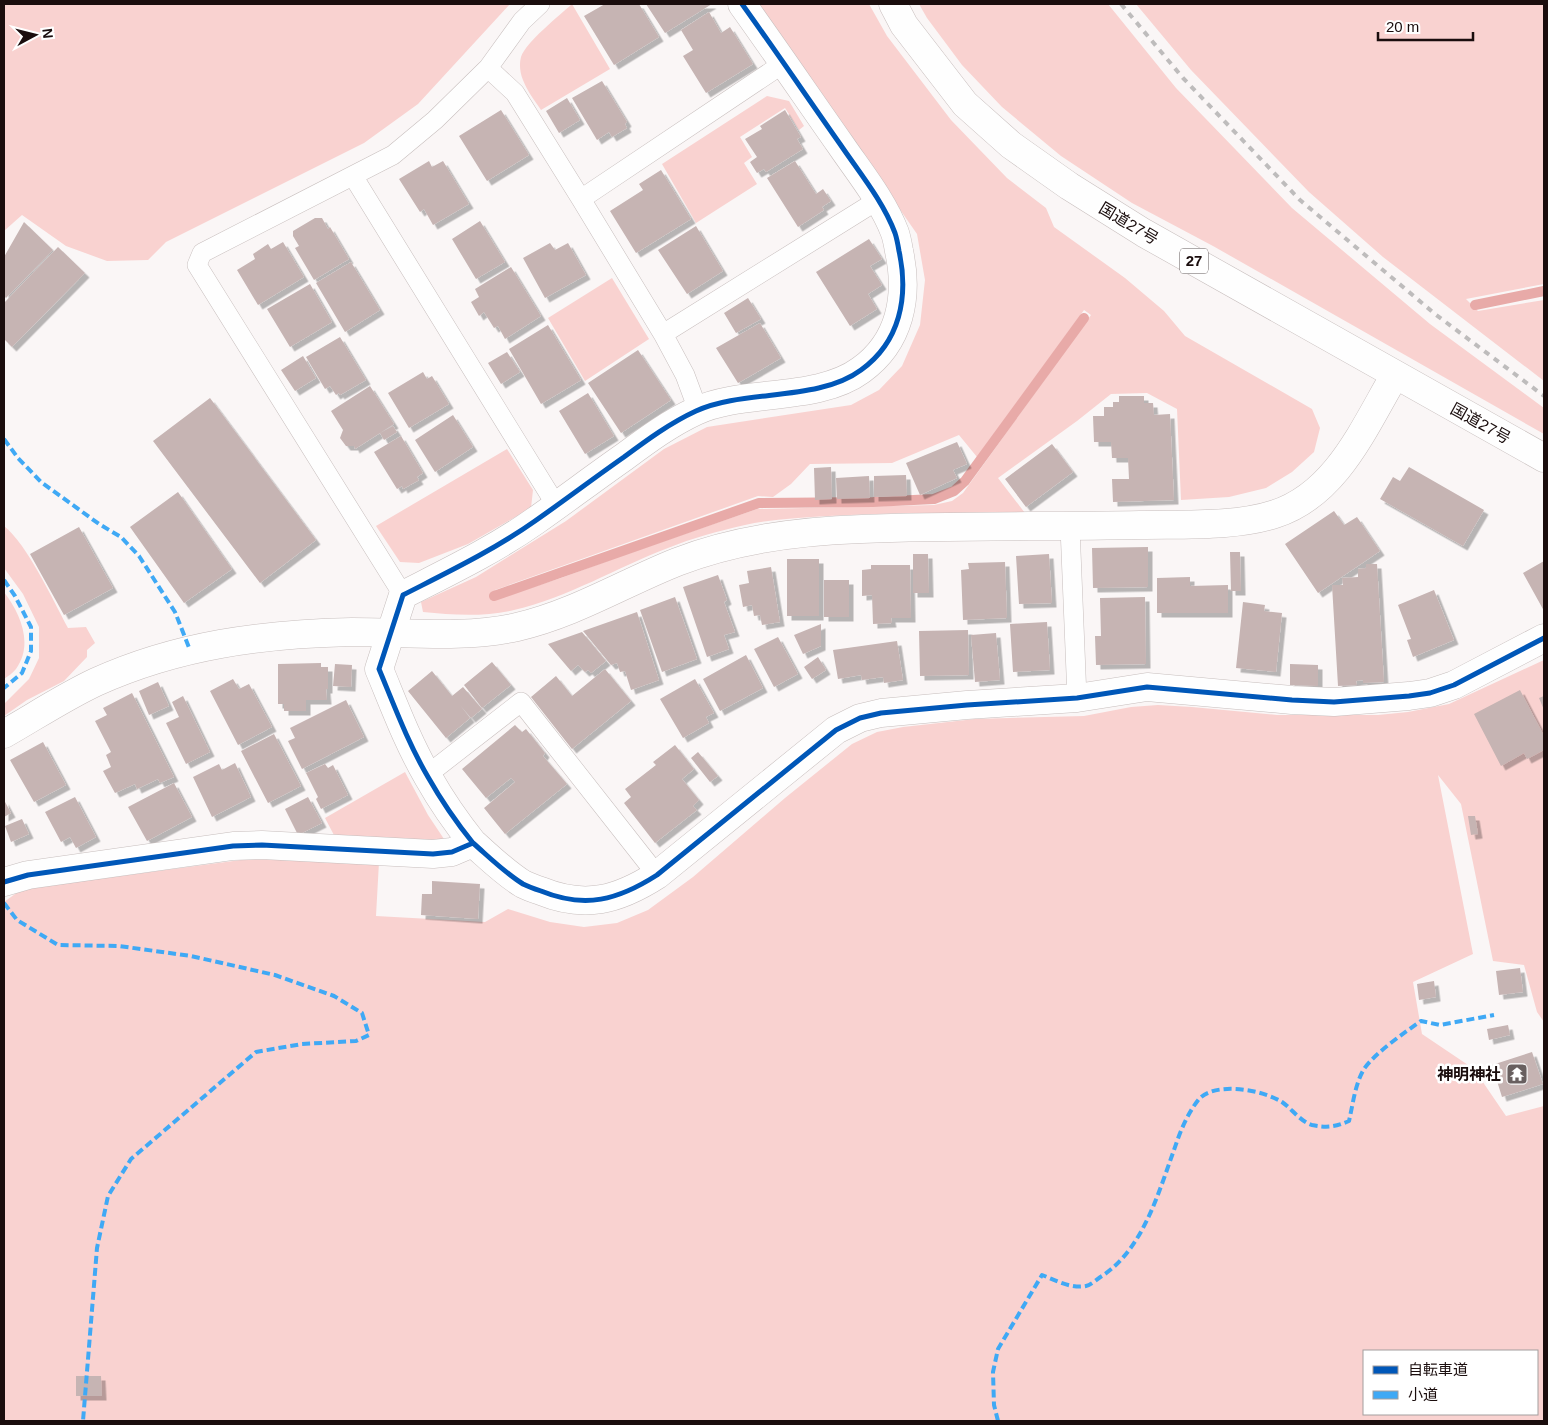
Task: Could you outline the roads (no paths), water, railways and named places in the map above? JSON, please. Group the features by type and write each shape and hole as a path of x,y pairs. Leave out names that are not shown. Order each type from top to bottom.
{"main road":[{"path":"742,4 878,200 896,234 902,264 904,295 899,319 885,347 861,370 836,383 720,403 698,410 665,427 533,522 476,558 403,595 389,633 379,669 408,738 451,815 473,843 497,865 524,885 558,898 586,901 613,897 636,889 657,875 836,730 860,718 881,713 1077,698 1147,687 1334,702 1409,696 1430,693 1454,685 1544,638"},
{"name":"国道27号","path":"893,4 904,25 965,104 1011,145 1069,186 1144,233 1544,458"},
{"path":"4,734 92,684 142,663 190,650 231,641 284,636 350,632 443,635 487,632 518,627 554,616 676,563 715,549 748,541 794,534 862,529 1070,527 1252,520 1277,513 1314,492 1327,481 1345,459 1395,375"},
{"path":"4,882 28,875 233,846 262,845 433,854 452,852 473,843"}],"lane":[{"path":"403,595 197,265 202,253 393,155 435,120 488,68 522,21 540,4"},
{"path":"581,199 784,63"},
{"path":"488,68 515,93 581,199 663,334 685,375 698,410"},
{"path":"353,176 556,505"},
{"path":"663,334 878,200"},
{"path":"1070,527 1077,698"},
{"path":"427,775 521,702 657,875"}],"waterway":[{"path":"1475,305 1544,291"},
{"path":"494,596 759,503 873,502 934,499 954,491 965,481 1084,318"}],"railway":[{"path":"1121,4 1183,78 1300,200 1435,314 1544,396"}],"place":[{"name":"神明神社","path":"1517,1074"}]}
